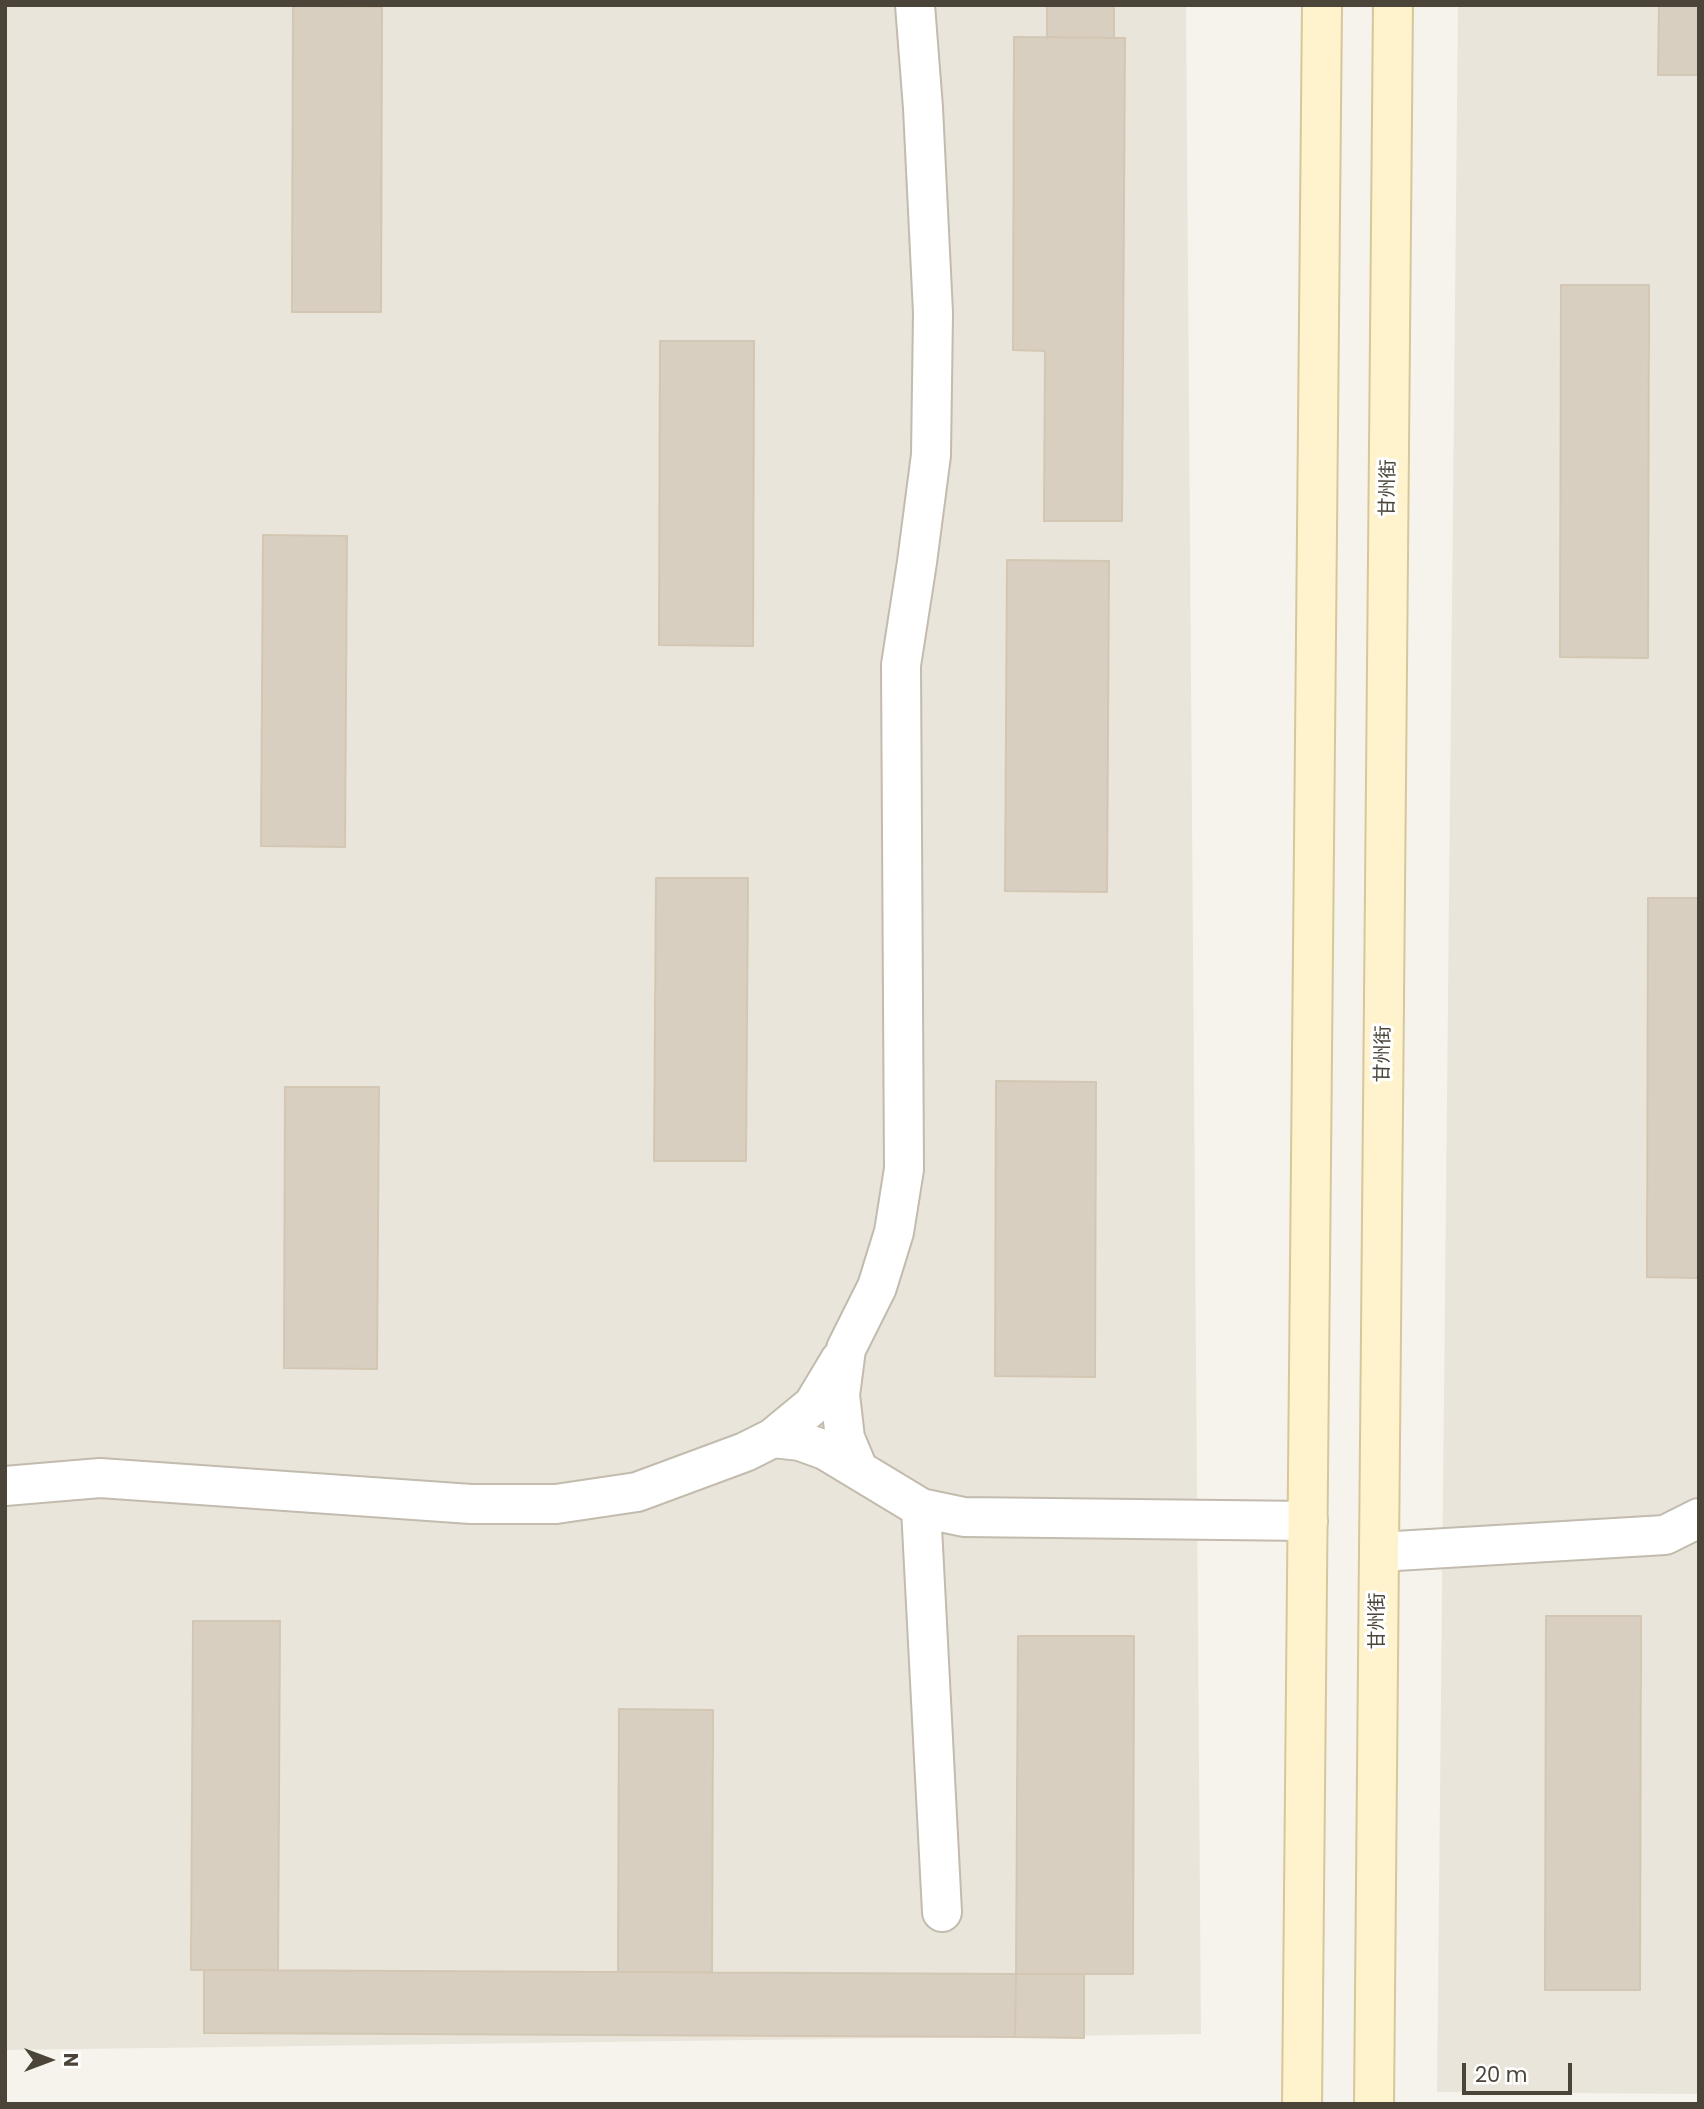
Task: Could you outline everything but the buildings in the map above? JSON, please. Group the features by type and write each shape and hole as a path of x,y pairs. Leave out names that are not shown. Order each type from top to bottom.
{"street":[{"path":"5,1486 100,1478 471,1504 556,1504 637,1492 745,1452 774,1438 813,1405 846,1349 877,1287 894,1233 904,1169 901,665 931,455 933,313 915,5"},
{"path":"1302,2104 1322,5"},
{"name":"甘州街","path":"1374,2104 1393,5"},
{"path":"846,1349 841,1406 845,1438 858,1469"},
{"path":"774,1438 800,1441 825,1450 921,1508 964,1517 1308,1521"},
{"path":"921,1508 942,1912"},
{"path":"1379,1552 1665,1535 1699,1518"}],"shaded area":[{"path":"5,5 1186,5 1201,2034 5,2050"},
{"path":"1458,5 1699,5 1699,2094 1437,2092"}]}
